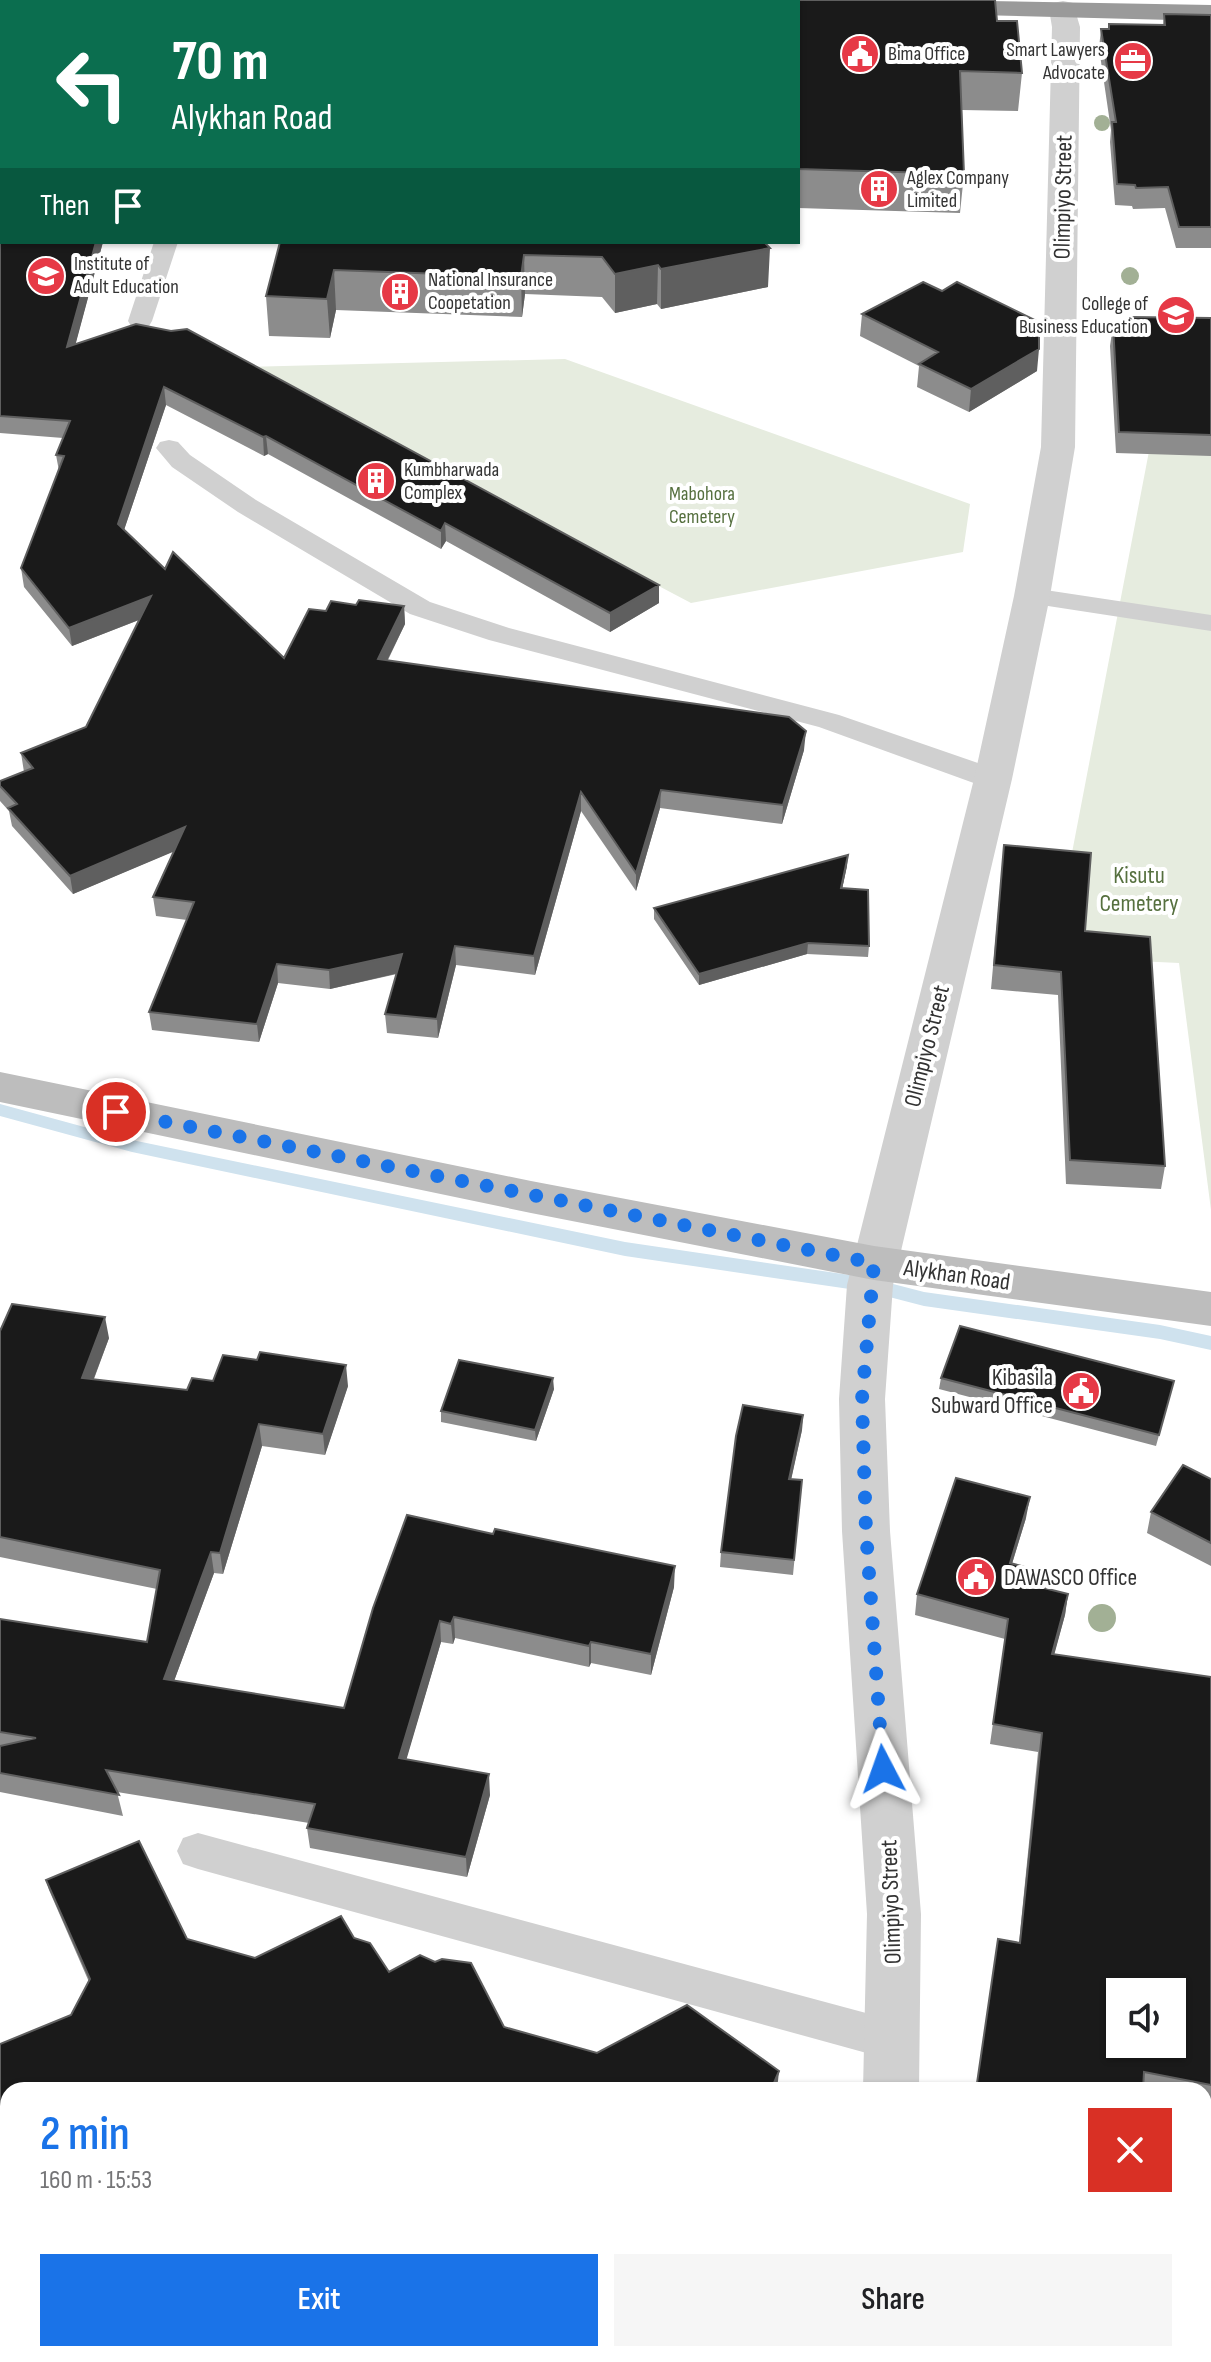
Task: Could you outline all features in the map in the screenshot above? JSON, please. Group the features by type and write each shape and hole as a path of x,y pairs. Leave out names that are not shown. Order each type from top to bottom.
{"highway":[{"path":"907,5 1211,13"}],"street":[{"name":"Olimpiyo Street","path":"891,2082 894,1914 866,1531 862,1399 874,1263 993,779 1032,596 1058,447 1066,27 1063,9"},
{"name":"Alykhan Road","path":"0,1087 471,1185 874,1263 1211,1309"}],"lane":[{"path":"140,321 165,244"},
{"path":"169,448 181,461 247,506 420,608 499,634 829,721 993,779"},
{"path":"1032,596 1211,623"},
{"path":"198,1851 892,2040"}],"green space":[{"name":"Mabohora Cemetery","path":"565,359 970,504 963,552 691,603 243,367"},
{"name":"Kisutu Cemetery","path":"1155,420 1211,423 1211,1210 1179,963 1052,957"}],"building":[{"path":"800,0 995,0 997,21 1017,21 1022,73 960,71 964,174 800,169"},
{"path":"1164,14 1211,15 1211,227 1179,227 1168,187 1136,188 1135,185 1117,184 1112,122 1116,122 1101,29 1109,29 1109,24 1165,25"},
{"path":"0,244 95,244 67,347 136,324 171,331 187,329 659,585 610,613 445,523 441,531 266,436 164,387 118,524 165,569 173,552 284,658 309,609 326,611 331,601 356,605 359,600 404,606 378,659 789,717 806,731 783,805 661,790 636,873 581,792 534,956 455,946 437,1019 385,1014 402,954 329,970 277,964 257,1024 149,1012 194,902 153,897 185,827 70,876 8,808 17,804 0,786 0,781 33,768 21,753 86,727 151,596 69,628 21,568 64,456 56,455 70,421 0,416"},
{"path":"279,244 766,244 770,248 661,269 658,265 615,274 602,257 524,255 521,277 334,270 327,299 266,296"},
{"path":"923,282 942,291 957,282 1039,322 1039,349 971,389 919,364 938,352 862,314"},
{"path":"1130,317 1211,318 1211,435 1119,432 1113,325 1132,326"},
{"path":"1004,845 1091,853 1085,931 1150,937 1165,1166 1070,1160 1061,972 994,965"},
{"path":"848,855 841,888 868,890 869,946 808,943 699,974 654,908"},
{"path":"12,1304 105,1317 82,1378 187,1390 192,1378 213,1381 223,1355 257,1360 260,1352 346,1365 323,1434 259,1424 220,1553 211,1552 164,1679 344,1708 373,1608 407,1515 493,1534 495,1529 675,1566 651,1654 591,1642 589,1646 454,1617 451,1624 440,1621 399,1758 489,1774 466,1857 307,1828 315,1804 106,1770 119,1795 0,1773 0,1746 36,1738 0,1732 0,1619 147,1642 160,1570 0,1537 0,1331"},
{"path":"960,1326 1174,1381 1159,1435 941,1378"},
{"path":"459,1360 553,1378 535,1430 441,1411"},
{"path":"743,1405 803,1415 789,1479 802,1480 794,1560 721,1552"},
{"path":"1183,1465 1211,1479 1211,1543 1151,1512"},
{"path":"956,1478 1030,1497 1010,1563 1036,1570 1032,1585 1068,1594 1052,1654 1211,1677 1211,2082 1144,2072 1143,2082 977,2082 998,1939 1020,1943 1042,1733 993,1724 1008,1619 917,1594"},
{"path":"139,1841 187,1939 255,1958 341,1916 354,1938 370,1943 389,1972 420,1955 435,1962 442,1959 471,1963 504,2027 597,2053 687,2005 779,2071 774,2082 0,2082 0,2044 71,2015 90,1979 46,1880"}],"waterway":[{"path":"0,1110 132,1146 625,1249 870,1285 924,1299 1160,1332 1211,1343"}],"place":[{"name":"Bima Office","path":"860,54"},
{"name":"Smart Lawyers Advocate","path":"1133,61"},
{"name":"Aglex Company Limited","path":"879,189"},
{"name":"Institute of Adult Education","path":"46,276"},
{"name":"National Insurance Coopetation","path":"400,292"},
{"name":"College of Business Education","path":"1176,315"},
{"name":"Kumbharwada Complex","path":"376,481"},
{"name":"Kibasila Subward Office","path":"1081,1391"},
{"name":"DAWASCO Office","path":"976,1577"}],"route":[{"path":"116,1112 874,1263 862,1399 866,1531 883,1769"}]}
